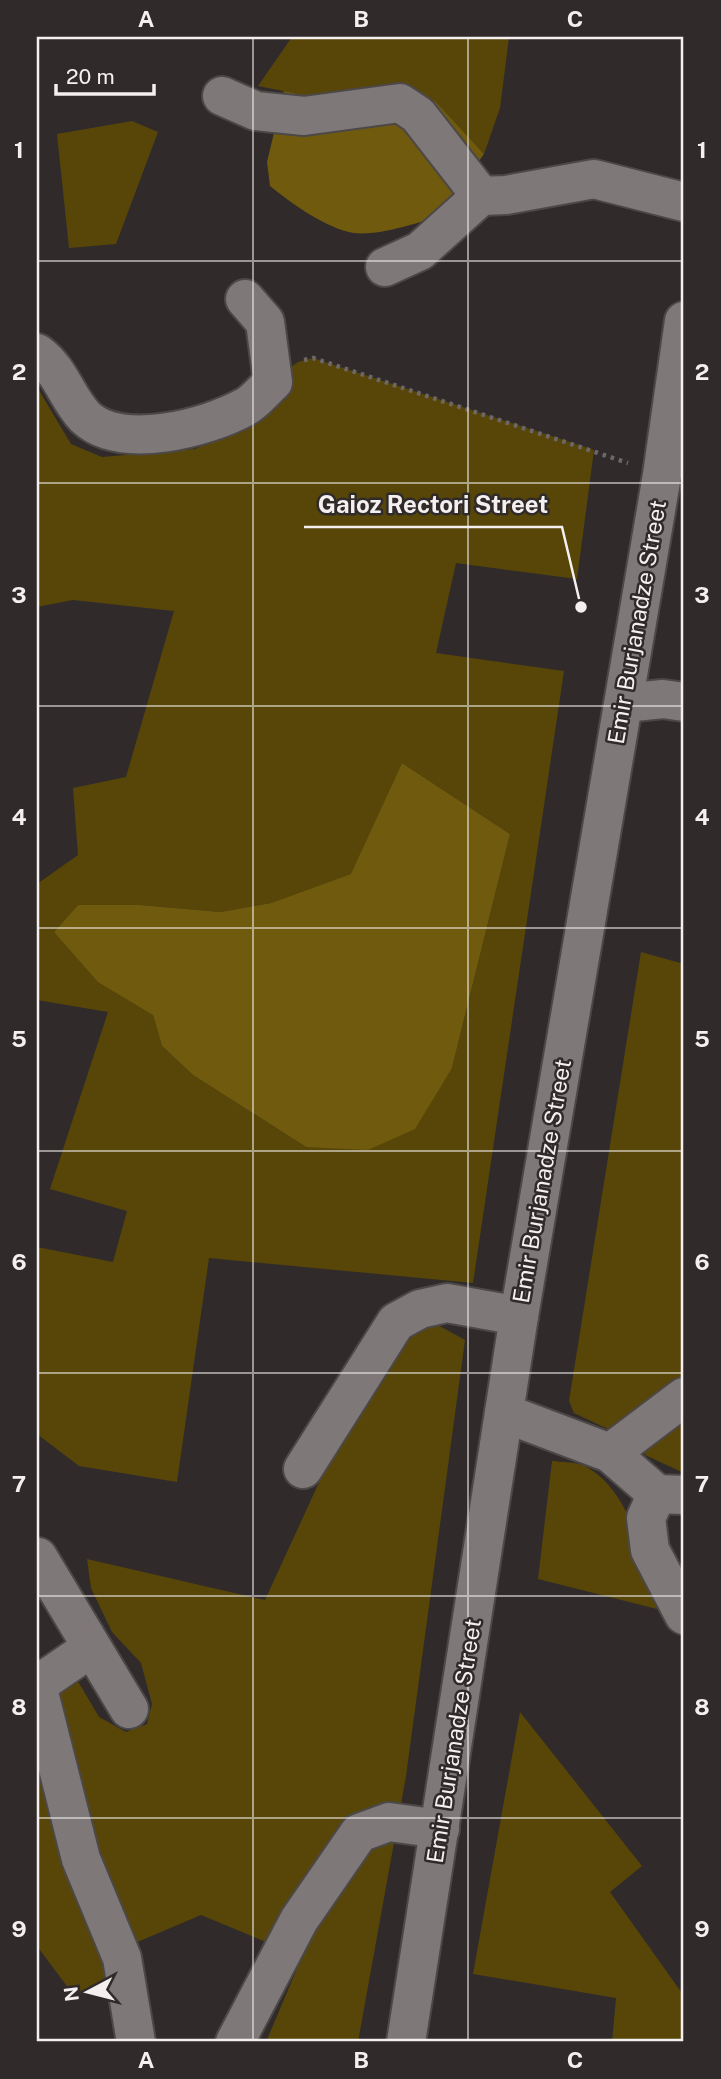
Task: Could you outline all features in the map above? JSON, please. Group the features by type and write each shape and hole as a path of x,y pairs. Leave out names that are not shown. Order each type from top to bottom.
{"street":[{"path":"222,96 256,111 304,116 401,103 418,115 481,196"},
{"path":"386,267 420,251 481,196 506,195 593,179 684,202"},
{"path":"37,353 52,365 84,416 98,426 125,433 188,430 247,407 272,382 265,322 245,299"},
{"name":"Emir Burjanadze Street","path":"406,2042 503,1413 683,344"},
{"path":"624,703 663,699 684,702"},
{"path":"303,1469 396,1322 421,1309 447,1303 519,1316"},
{"path":"610,1453 684,1397"},
{"path":"503,1413 610,1453 671,1495 646,1518 650,1550 684,1615"},
{"path":"38,1557 129,1709"},
{"path":"91,1648 37,1685 81,1860 122,1958 136,2042"},
{"path":"235,2042 299,1920 359,1833 389,1822 440,1829"}],"path":[{"path":"272,382 298,362 313,358 662,475"}],"shaded area":[{"path":"292,37 509,37 500,108 484,154 436,102 359,89 308,96 258,86"},
{"path":"397,83 436,102 484,154 439,217 385,231 354,233 321,221 270,186 267,162 284,91 308,96"},
{"path":"132,121 158,132 116,244 69,248 57,134"},
{"path":"313,358 594,450 577,579 456,563 436,653 564,671 473,1283 209,1258 177,1482 79,1466 37,1434 37,1247 113,1262 127,1211 50,1189 108,1012 37,1000 37,884 78,855 73,788 126,777 174,611 73,600 37,607 37,387 71,444 102,457 195,449 237,430 288,389 291,367","holes":["402,763 510,834 452,1068 306,1147 193,1075 162,1046 153,1015 54,932 78,905 140,905 220,912 271,903 352,874"]},
{"path":"402,763 510,834 452,1068 415,1129 368,1150 306,1147 193,1075 162,1046 153,1015 98,982 54,932 78,905 140,905 220,912 271,903 351,874"},
{"path":"641,952 684,964 684,1382 610,1430 574,1413 569,1401"},
{"path":"434,1323 465,1340 406,1776 358,2042 266,2042 302,1957 201,1915 135,1943 85,1827 60,1691 76,1678 99,1717 126,1732 147,1724 152,1704 141,1663 112,1632 91,1588 87,1559 265,1600 350,1415 416,1326"},
{"path":"684,1405 684,1473 645,1455 641,1443"},
{"path":"552,1461 585,1466 602,1478 615,1493 634,1530 657,1609 538,1579"},
{"path":"520,1712 642,1866 610,1892 684,1996 684,2042 612,2042 616,1998 473,1974"},
{"path":"37,1739 117,1994 72,1993 37,1946"}],"place":[{"name":"Gaioz Rectori Street","path":"581,607"}]}
